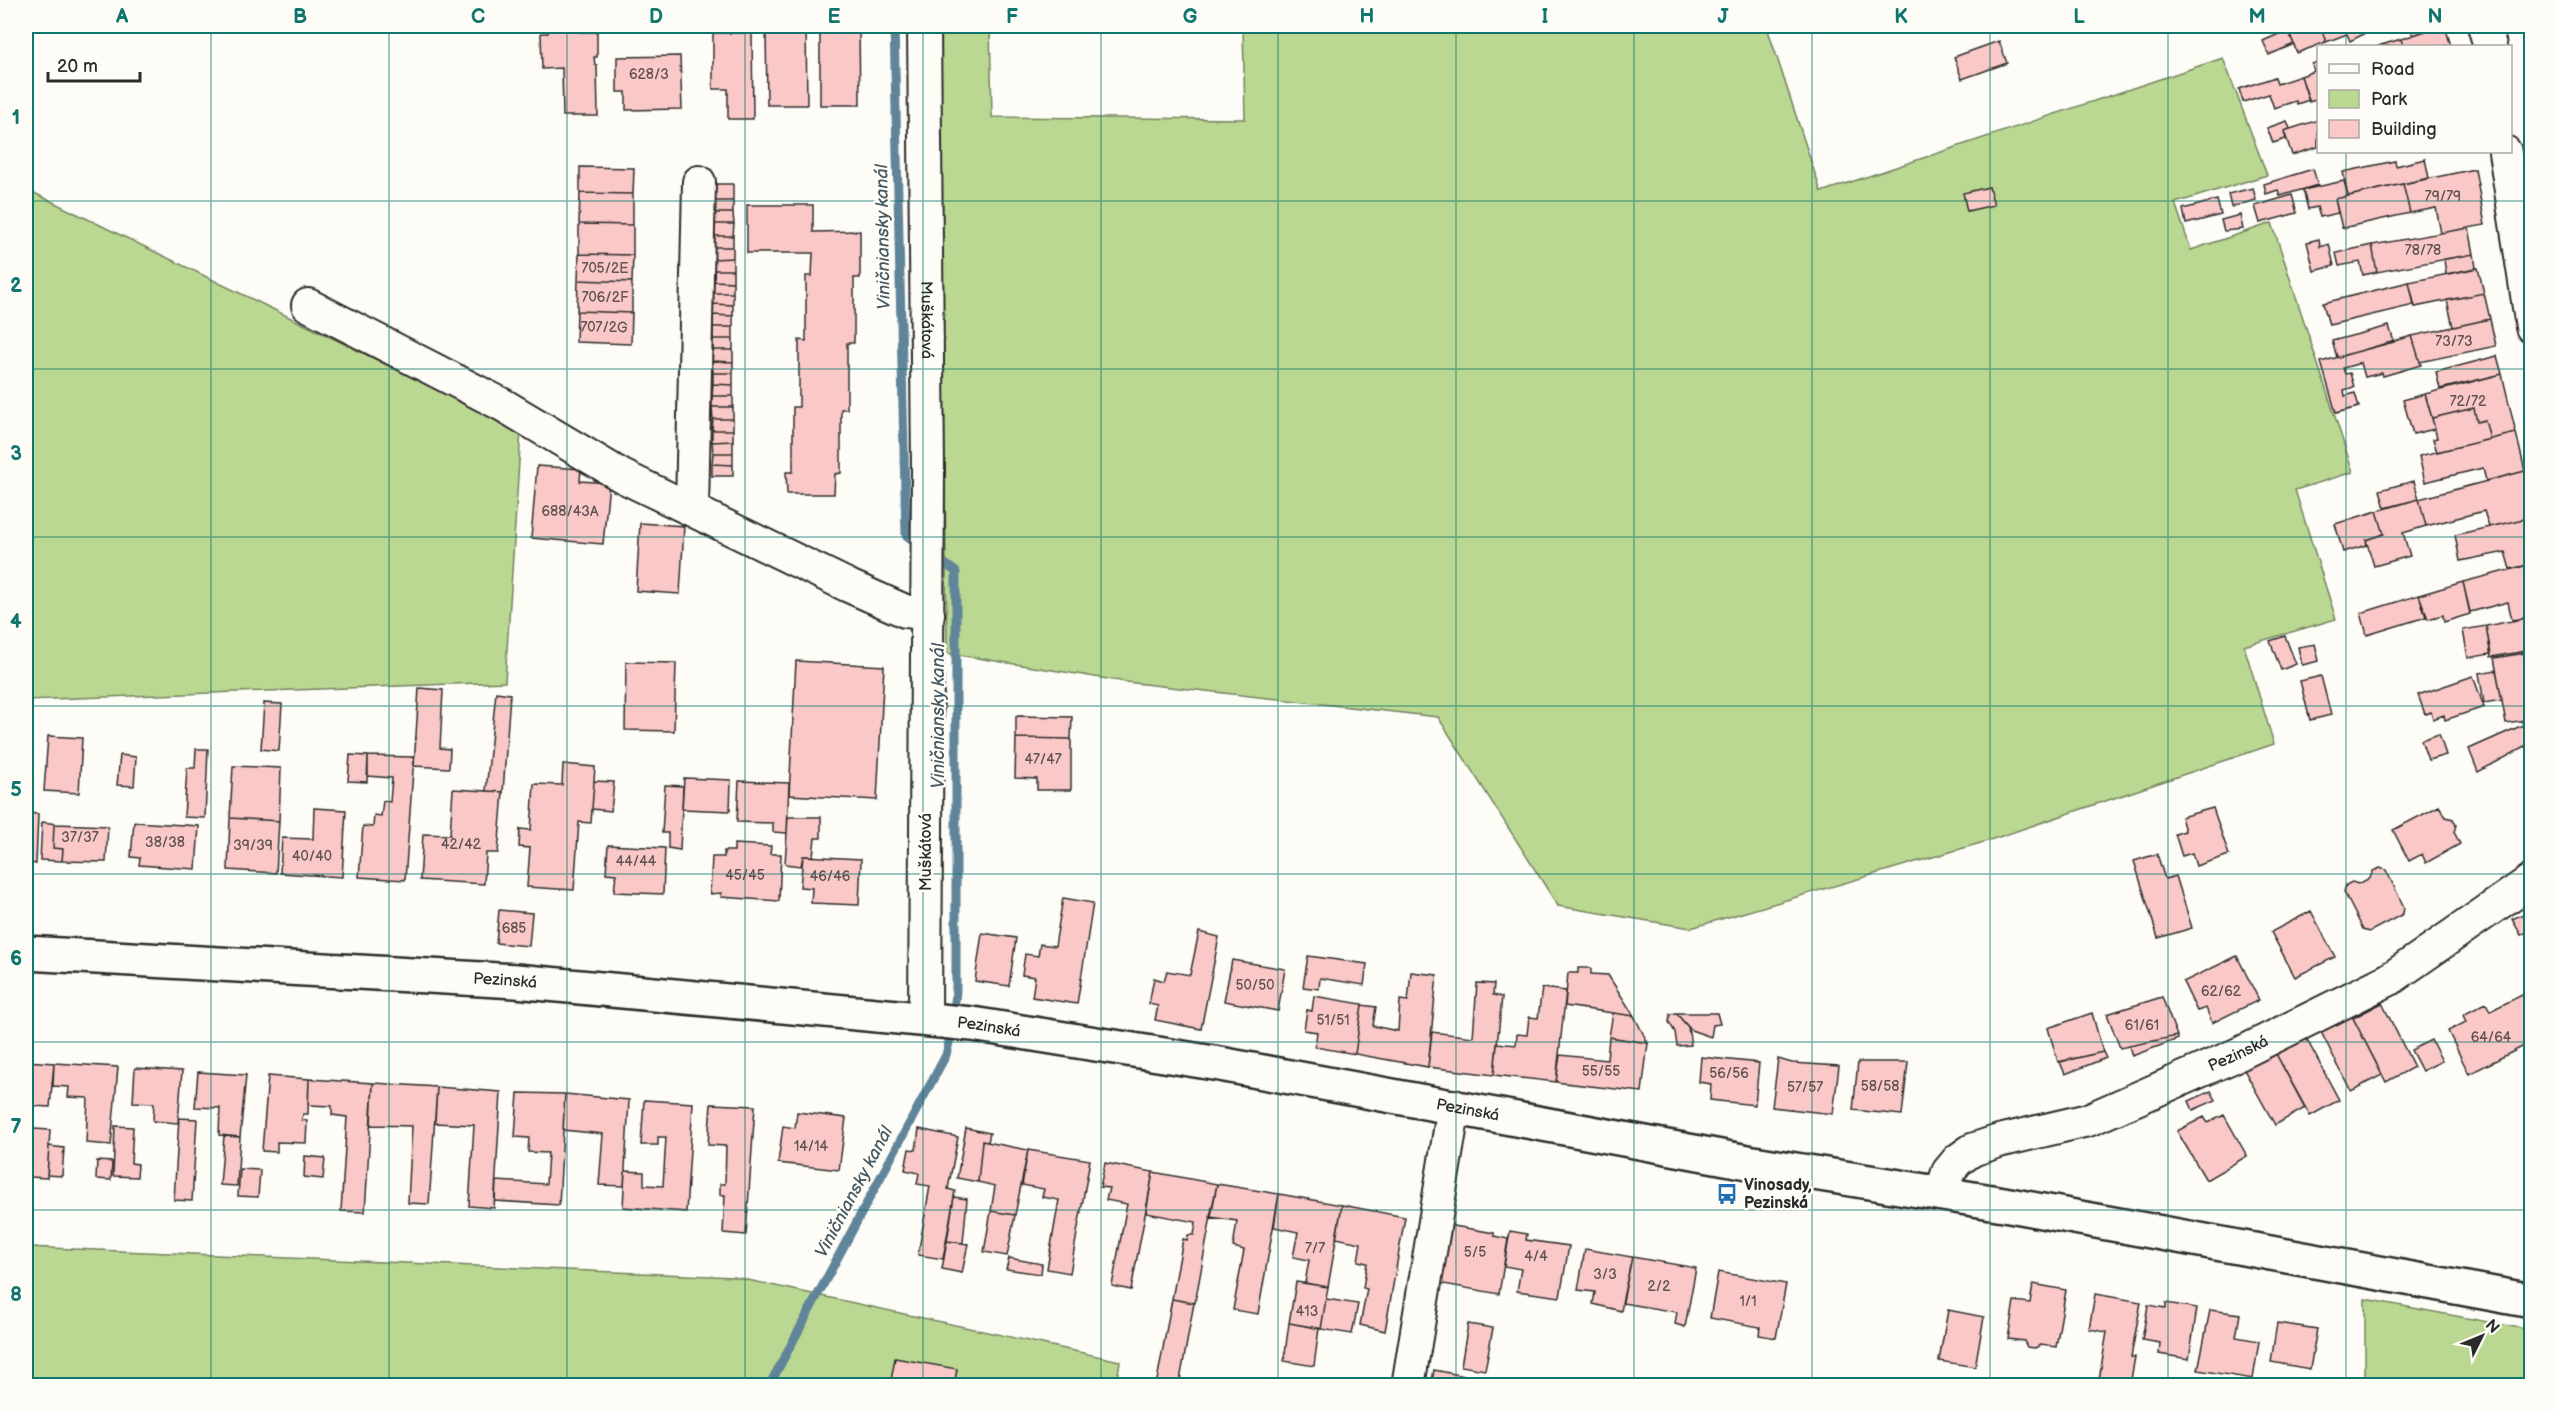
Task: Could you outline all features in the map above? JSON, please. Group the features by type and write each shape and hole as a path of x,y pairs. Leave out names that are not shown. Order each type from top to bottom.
{"main road":[{"name":"Pezinská","path":"26,953 516,981 947,1021 1220,1064 1753,1163 1941,1194 2532,1300"}],"street":[{"name":"Muškátová","path":"924,26 928,614 947,1021"},
{"path":"2484,26 2490,45"},
{"path":"2505,153 2532,327"},
{"path":"692,509 699,182"},
{"path":"308,305 503,405 622,476 849,586 905,611 928,614"},
{"name":"Pezinská","path":"1941,1194 1948,1172 1958,1160 1972,1150 2088,1120 2241,1053 2390,979 2532,880"},
{"path":"1408,1386 1454,1106"}],"green space":[{"path":"940,26 990,26 992,117 1245,119 1243,26 1771,26 1767,27 1821,192 2223,58 2267,175 2175,203 2191,250 2272,223 2353,472 2295,490 2336,619 2244,646 2274,744 1984,842 1691,928 1558,906 1438,717 1126,682 947,653"},
{"path":"26,189 521,430 505,682 26,700"},
{"path":"26,1247 734,1277 1120,1361 1116,1386 26,1385"},
{"path":"2365,1299 2531,1330 2531,1376 2521,1378 2512,1385 2365,1385"}],"building":[{"path":"548,26 579,26 579,32 597,32 597,57 594,57 595,65 597,65 598,116 563,116 562,68 542,69 541,33 548,33"},
{"path":"2287,26 2320,26 2326,42 2297,53"},
{"path":"2320,26 2394,26 2372,30 2350,41 2347,34 2326,42"},
{"path":"2409,26 2441,26 2413,35"},
{"path":"2445,26 2451,45 2403,45 2401,39"},
{"path":"766,27 806,27 807,105 767,105"},
{"path":"820,29 859,29 860,105 820,105"},
{"path":"2288,30 2294,44 2269,55 2263,41"},
{"path":"713,33 752,33 753,119 728,119 728,89 713,89"},
{"path":"2401,39 2403,45 2381,45"},
{"path":"1999,41 2007,63 1962,79 1954,57"},
{"path":"680,56 682,109 626,110 626,92 617,92 617,57"},
{"path":"2317,62 2317,99 2309,102 2301,76 2314,71 2312,64"},
{"path":"2301,76 2309,100 2297,104 2296,101 2274,108 2269,94 2243,102 2239,89 2275,77 2277,84"},
{"path":"2317,120 2317,147 2292,155 2284,131"},
{"path":"2287,121 2290,129 2284,131 2286,139 2273,143 2267,128"},
{"path":"2425,159 2429,178 2348,196 2343,172 2395,161 2396,166"},
{"path":"580,167 634,168 633,194 580,193"},
{"path":"2313,169 2318,185 2280,196 2278,190 2266,194 2264,184"},
{"path":"2475,169 2485,225 2441,233 2436,208 2410,213 2403,184"},
{"path":"2344,181 2348,196 2335,199 2338,213 2320,217 2317,207 2308,209 2303,190"},
{"path":"713,184 733,184 733,201 713,201"},
{"path":"2403,184 2410,213 2342,228 2335,199"},
{"path":"1989,187 1994,205 1967,211 1963,193"},
{"path":"2253,188 2256,200 2231,207 2228,194"},
{"path":"580,193 633,194 633,225 579,224"},
{"path":"2292,195 2297,213 2260,223 2255,206"},
{"path":"2217,200 2221,215 2186,224 2183,209"},
{"path":"713,201 733,201 733,213 712,213"},
{"path":"747,205 813,205 813,232 860,231 860,278 854,278 854,343 847,343 847,409 841,409 841,473 835,474 834,494 787,494 786,472 793,472 793,407 799,407 799,340 806,341 806,276 812,276 813,253 747,253"},
{"path":"712,213 733,213 734,224 713,224"},
{"path":"2240,215 2243,229 2224,231 2221,220"},
{"path":"579,224 633,225 633,255 579,254"},
{"path":"713,224 734,224 733,236 713,236"},
{"path":"2469,228 2474,254 2377,272 2372,245"},
{"path":"713,236 733,236 733,247 712,247"},
{"path":"2319,239 2320,247 2329,244 2334,266 2314,271 2307,242"},
{"path":"2372,245 2377,272 2363,275 2360,262 2339,266 2336,253"},
{"path":"712,247 733,247 733,258 713,259"},
{"path":"579,254 633,255 632,282 578,280"},
{"path":"2474,254 2476,268 2446,274 2444,259"},
{"path":"733,258 733,270 713,270 713,259"},
{"path":"2478,268 2484,293 2415,307 2409,282"},
{"path":"713,270 733,270 733,282 713,281"},
{"path":"578,280 632,282 632,313 577,311"},
{"path":"713,281 733,282 733,293 713,293"},
{"path":"2409,282 2414,305 2329,325 2323,303"},
{"path":"713,293 733,293 733,305 713,304"},
{"path":"2484,293 2490,319 2453,327 2447,300"},
{"path":"713,304 733,305 733,316 713,315"},
{"path":"577,311 632,313 631,344 576,342"},
{"path":"713,315 733,316 733,327 713,327"},
{"path":"2490,319 2496,346 2420,362 2412,336"},
{"path":"2389,326 2394,342 2337,357 2332,341"},
{"path":"713,327 733,327 733,339 713,339"},
{"path":"2412,336 2421,365 2383,376 2382,373 2365,377 2361,363 2343,368 2345,374 2350,373 2354,387 2344,390 2345,396 2355,393 2359,407 2336,413 2321,362"},
{"path":"713,339 733,339 733,350 713,350"},
{"path":"713,350 733,350 733,362 712,361"},
{"path":"2497,356 2502,374 2440,389 2436,372"},
{"path":"712,361 733,362 733,373 713,373"},
{"path":"713,373 733,373 733,385 713,384"},
{"path":"2502,374 2516,433 2490,439 2485,420 2477,422 2474,408 2432,418 2425,394"},
{"path":"713,384 733,385 733,396 712,396"},
{"path":"2425,394 2435,429 2413,434 2403,400"},
{"path":"712,396 733,396 733,407 712,407"},
{"path":"712,407 733,407 733,419 713,419"},
{"path":"2474,408 2477,422 2485,420 2490,439 2437,452 2433,439 2437,438 2432,418"},
{"path":"713,419 733,419 733,430 712,430"},
{"path":"712,430 733,430 733,441 712,442"},
{"path":"2516,433 2525,471 2486,481 2483,468 2425,482 2419,456"},
{"path":"733,441 733,453 713,453 712,442"},
{"path":"713,453 733,453 733,465 712,464"},
{"path":"712,464 733,465 733,476 712,476"},
{"path":"537,466 581,469 580,481 609,483 603,544 531,538"},
{"path":"2525,471 2532,517 2489,527 2484,511 2426,526 2419,499"},
{"path":"2414,481 2419,499 2385,508 2380,490"},
{"path":"2419,499 2426,526 2403,533 2410,556 2374,566 2366,540 2384,534 2377,511"},
{"path":"2377,511 2384,534 2366,540 2367,545 2343,552 2335,524"},
{"path":"2532,517 2532,564 2510,569 2505,552 2460,561 2455,535"},
{"path":"640,523 684,526 680,594 636,591"},
{"path":"2532,564 2532,617 2512,620 2508,602 2470,612 2463,582"},
{"path":"2463,582 2470,614 2444,622 2443,615 2428,619 2419,595"},
{"path":"2419,595 2426,617 2367,635 2361,613"},
{"path":"2532,617 2532,650 2491,657 2486,626"},
{"path":"2486,626 2491,654 2468,658 2463,630"},
{"path":"2285,636 2296,664 2281,670 2270,641"},
{"path":"2315,644 2319,661 2302,665 2298,647"},
{"path":"2532,652 2532,719 2506,723 2494,658"},
{"path":"796,661 884,666 877,800 789,795"},
{"path":"626,662 676,663 674,731 625,730"},
{"path":"2496,670 2502,700 2484,703 2479,673"},
{"path":"2321,676 2331,715 2310,720 2300,681"},
{"path":"2473,676 2484,707 2445,720 2444,715 2433,719 2431,712 2425,714 2418,695"},
{"path":"419,688 443,690 440,748 450,749 449,768 414,766"},
{"path":"496,692 510,694 503,792 486,791"},
{"path":"264,703 282,704 279,751 261,749"},
{"path":"1016,716 1072,717 1071,739 1016,738"},
{"path":"2532,719 2532,743 2478,772 2469,749 2523,725 2522,721"},
{"path":"2439,734 2446,755 2428,760 2421,740"},
{"path":"48,736 82,738 79,793 44,791"},
{"path":"1016,738 1071,739 1071,790 1037,790 1037,779 1015,778"},
{"path":"196,749 208,749 205,818 184,817 187,768 195,768"},
{"path":"120,755 136,757 134,786 117,785"},
{"path":"350,755 368,756 367,782 348,781"},
{"path":"368,756 414,757 405,880 359,877 363,826 373,827 374,815 381,816 383,801 390,802 392,778 368,776"},
{"path":"563,764 595,767 591,823 579,822 574,890 527,887 530,848 519,847 520,829 531,830 534,784 562,785"},
{"path":"233,766 281,768 279,821 230,818"},
{"path":"684,778 731,780 730,811 682,809"},
{"path":"594,781 614,782 611,811 592,809"},
{"path":"739,781 789,783 787,833 773,832 773,823 737,822"},
{"path":"665,785 683,786 680,850 668,848 668,833 662,833"},
{"path":"453,789 503,792 498,853 486,853 484,884 420,880 423,834 450,835"},
{"path":"2439,806 2446,817 2453,819 2456,825 2454,832 2460,844 2426,863 2422,854 2409,861 2393,830"},
{"path":"314,808 346,810 342,877 280,873 282,838 313,839"},
{"path":"2213,808 2229,855 2196,866 2192,853 2182,856 2175,834 2185,831 2181,817"},
{"path":"26,813 38,814 36,864 26,862"},
{"path":"788,817 821,817 821,838 815,838 813,856 803,856 801,866 785,864"},
{"path":"230,818 279,821 276,873 228,870"},
{"path":"42,822 57,824 54,825 53,848 63,849 62,861 40,860"},
{"path":"134,822 199,826 196,869 139,865 140,858 131,857"},
{"path":"54,825 108,826 106,862 62,861 63,849 53,848"},
{"path":"734,844 771,846 770,854 781,854 779,901 721,897 721,893 710,894 712,857 724,857 724,851 734,851"},
{"path":"608,845 665,848 663,894 614,892 616,874 606,873"},
{"path":"2157,854 2165,879 2176,876 2192,928 2158,938 2134,861"},
{"path":"803,856 861,859 859,905 811,903 812,888 800,887"},
{"path":"2380,868 2386,870 2404,907 2403,914 2369,932 2363,929 2344,892 2346,885 2352,882 2358,884 2370,878 2373,871"},
{"path":"1063,898 1093,903 1077,1004 1032,997 1035,977 1022,975 1025,954 1038,956 1040,944 1055,946"},
{"path":"499,910 532,913 529,946 496,943"},
{"path":"2532,910 2532,930 2521,935 2512,919"},
{"path":"2311,911 2335,957 2295,977 2271,932"},
{"path":"1199,932 1219,937 1201,1029 1155,1020 1158,1006 1149,1004 1154,978 1164,981 1167,971 1190,975"},
{"path":"982,933 1016,938 1009,986 975,981"},
{"path":"1308,956 1367,964 1364,985 1320,978 1319,989 1303,987"},
{"path":"2237,956 2259,1000 2212,1023 2206,1008 2197,1011 2183,982"},
{"path":"1232,960 1285,969 1278,1011 1224,1001"},
{"path":"1578,968 1591,968 1591,974 1608,975 1634,1016 1565,1006 1568,973 1578,973"},
{"path":"1411,972 1437,975 1428,1067 1355,1054 1362,1005 1376,1007 1373,1026 1398,1031 1400,1000 1408,1001"},
{"path":"1477,983 1494,984 1493,995 1502,997 1494,1075 1428,1067 1432,1032 1473,1037"},
{"path":"1542,988 1566,991 1556,1082 1494,1075 1497,1043 1516,1045 1517,1034 1527,1035 1529,1017 1538,1018"},
{"path":"2532,990 2532,1042 2469,1074 2448,1031 2466,1022 2463,1015 2486,1003 2490,1011"},
{"path":"1314,996 1362,1004 1355,1054 1315,1047 1317,1032 1304,1030 1307,1010 1312,1011"},
{"path":"2162,997 2177,1036 2120,1048 2107,1014"},
{"path":"2382,1003 2414,1067 2386,1082 2353,1018"},
{"path":"2348,1008 2382,1075 2351,1091 2317,1024"},
{"path":"1613,1013 1634,1016 1648,1043 1609,1037"},
{"path":"1676,1013 1688,1027 1691,1045 1677,1046 1675,1032 1669,1022 1670,1014"},
{"path":"1676,1013 1717,1013 1720,1024 1713,1025 1711,1037 1691,1030"},
{"path":"2092,1013 2103,1052 2058,1062 2048,1028"},
{"path":"2177,1036 2178,1039 2132,1056 2129,1046"},
{"path":"2305,1036 2339,1100 2310,1116 2275,1052"},
{"path":"1609,1037 1648,1043 1642,1092 1556,1082 1560,1055 1607,1060"},
{"path":"2431,1040 2442,1061 2422,1071 2411,1050"},
{"path":"2103,1052 2106,1058 2065,1074 2060,1062"},
{"path":"2275,1052 2305,1108 2275,1125 2242,1066"},
{"path":"1701,1057 1759,1063 1755,1105 1710,1100 1711,1084 1699,1082"},
{"path":"1778,1059 1792,1063 1839,1066 1833,1114 1772,1107"},
{"path":"26,1061 54,1063 50,1107 32,1106 32,1116 26,1117"},
{"path":"1858,1062 1908,1062 1902,1115 1853,1110"},
{"path":"54,1063 118,1067 111,1145 86,1143 88,1098 68,1097 69,1087 53,1086"},
{"path":"135,1068 182,1071 178,1123 153,1121 154,1103 133,1102"},
{"path":"198,1072 246,1075 240,1137 219,1135 220,1108 195,1107"},
{"path":"268,1076 309,1079 308,1114 303,1114 302,1120 307,1121 306,1143 277,1142 277,1152 262,1151"},
{"path":"309,1079 373,1083 365,1212 341,1211 347,1117 332,1115 332,1106 308,1105"},
{"path":"373,1083 437,1087 429,1204 408,1203 412,1126 371,1125"},
{"path":"437,1087 501,1092 494,1208 469,1206 474,1125 435,1123"},
{"path":"2211,1091 2216,1100 2193,1110 2189,1101"},
{"path":"518,1093 565,1094 559,1205 495,1201 496,1181 546,1184 548,1153 528,1152 529,1138 515,1137"},
{"path":"565,1094 629,1100 624,1186 599,1185 603,1134 563,1130"},
{"path":"644,1100 693,1103 686,1212 623,1207 625,1171 644,1172 644,1185 663,1186 666,1137 658,1137 658,1145 641,1145"},
{"path":"711,1104 755,1106 746,1235 723,1233 725,1195 720,1195 720,1184 725,1184 726,1146 708,1145"},
{"path":"797,1112 846,1118 839,1170 778,1163 783,1126 795,1128"},
{"path":"2224,1115 2247,1156 2206,1180 2177,1131 2204,1117 2208,1123"},
{"path":"179,1118 197,1119 192,1201 174,1200"},
{"path":"115,1126 133,1127 131,1163 138,1164 137,1177 113,1176"},
{"path":"966,1128 990,1133 988,1142 982,1141 978,1182 957,1178"},
{"path":"33,1129 50,1130 47,1178 30,1177"},
{"path":"919,1129 958,1137 948,1189 955,1191 943,1259 918,1255 930,1186 917,1184 919,1173 905,1170 909,1149 916,1150"},
{"path":"224,1136 240,1137 237,1186 220,1185"},
{"path":"982,1141 1028,1150 1015,1215 991,1211 995,1186 978,1182"},
{"path":"49,1146 64,1148 62,1176 47,1175"},
{"path":"1028,1150 1090,1160 1070,1273 1047,1269 1059,1200 1042,1197 1044,1189 1022,1185"},
{"path":"305,1156 325,1158 323,1179 304,1177"},
{"path":"97,1161 112,1162 111,1180 96,1179"},
{"path":"1105,1163 1153,1172 1131,1290 1112,1286 1127,1204 1106,1200 1109,1188 1100,1187"},
{"path":"240,1169 260,1170 258,1197 238,1196"},
{"path":"1153,1172 1217,1184 1195,1303 1172,1299 1183,1239 1187,1240 1188,1235 1194,1235 1196,1222 1146,1213"},
{"path":"1217,1184 1279,1194 1258,1314 1233,1310 1244,1250 1233,1247 1237,1221 1210,1217"},
{"path":"1279,1194 1342,1205 1328,1287 1305,1283 1309,1260 1293,1257 1298,1232 1274,1227"},
{"path":"954,1197 967,1199 963,1243 947,1241"},
{"path":"1342,1205 1405,1217 1385,1331 1360,1325 1367,1289 1363,1288 1367,1263 1358,1261 1361,1243 1336,1238"},
{"path":"991,1211 1015,1215 1007,1256 984,1252"},
{"path":"1448,1225 1494,1233 1494,1236 1508,1239 1499,1294 1438,1283"},
{"path":"1510,1231 1527,1234 1526,1240 1569,1246 1560,1297 1517,1291 1521,1269 1504,1266"},
{"path":"947,1241 968,1244 962,1273 942,1269"},
{"path":"1585,1249 1632,1257 1621,1311 1593,1304 1595,1292 1578,1290"},
{"path":"1632,1257 1696,1268 1685,1327 1675,1324 1677,1312 1622,1303"},
{"path":"1009,1258 1042,1264 1041,1274 1006,1269"},
{"path":"1718,1272 1786,1284 1776,1338 1759,1335 1760,1327 1710,1318"},
{"path":"1296,1282 1328,1287 1321,1329 1289,1323"},
{"path":"2033,1284 2066,1290 2056,1347 2040,1345 2035,1348 2027,1347 2024,1341 2008,1339 2014,1301 2030,1303"},
{"path":"2095,1294 2141,1302 2131,1357 2135,1357 2130,1385 2098,1386 2107,1332 2089,1329"},
{"path":"1172,1299 1194,1303 1179,1386 1156,1386"},
{"path":"1326,1299 1358,1304 1352,1334 1321,1329"},
{"path":"2166,1303 2197,1308 2189,1359 2159,1354 2160,1343 2142,1340 2148,1305 2166,1308"},
{"path":"1948,1310 1984,1317 1975,1367 1939,1361"},
{"path":"2210,1310 2240,1314 2236,1337 2259,1341 2253,1379 2198,1370"},
{"path":"1289,1323 1319,1328 1314,1366 1284,1361"},
{"path":"2277,1323 2317,1329 2310,1369 2271,1362"},
{"path":"1468,1324 1493,1328 1485,1370 1461,1366"},
{"path":"895,1358 957,1369 954,1386 890,1386"},
{"path":"1434,1370 1476,1378 1475,1386 1431,1386"},
{"path":"1484,1379 1507,1382 1507,1386 1482,1386"}],"waterway":[{"name":"Viničniansky kanál","path":"894,26 906,535 921,546"},
{"name":"Viničniansky kanál","path":"769,1386 946,1055 953,1026 956,990 956,572 935,556"}],"place":[{"name":"Vinosady, Pezinská","path":"1727,1194"}]}
